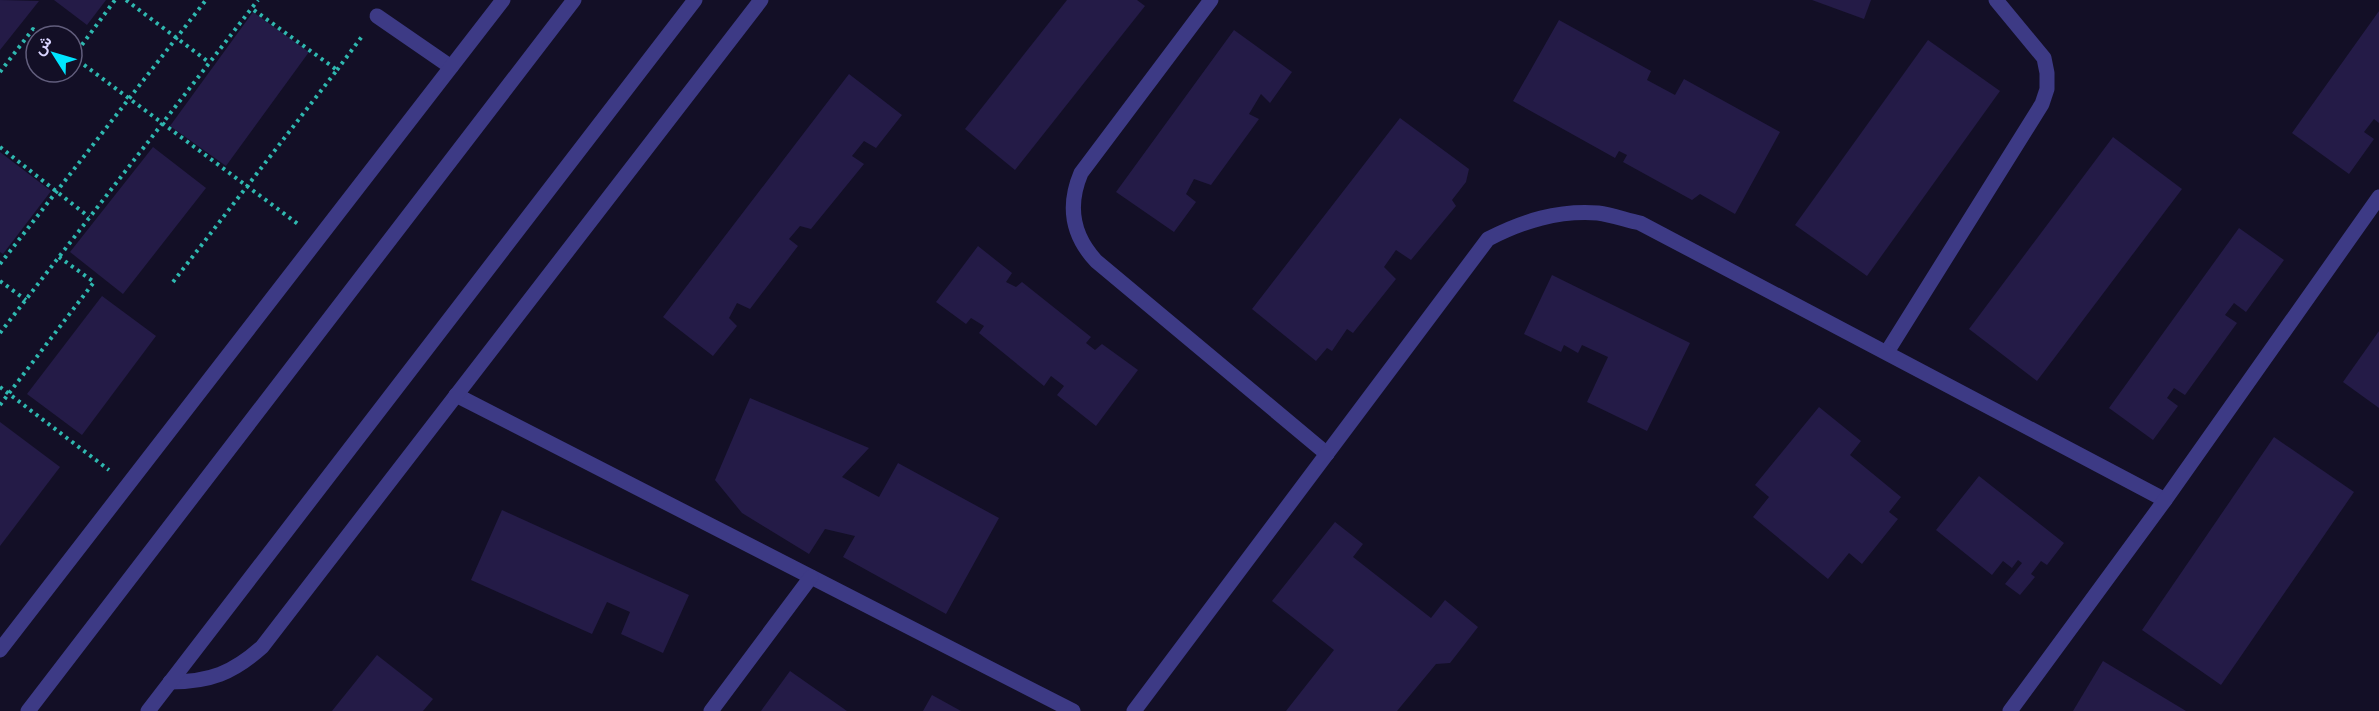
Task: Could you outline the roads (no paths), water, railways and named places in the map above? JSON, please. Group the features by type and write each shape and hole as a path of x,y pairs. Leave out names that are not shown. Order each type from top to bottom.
{"street":[{"path":"0,650 503,0"},
{"path":"28,711 574,0"},
{"path":"148,711 695,0"},
{"path":"170,682 209,679 246,661 262,647 762,0"},
{"path":"1211,0 1081,173 1072,204 1073,220 1085,249 1096,261 1328,454"},
{"path":"1887,352 2042,104 2047,89 2048,73 2044,58 1996,0"},
{"path":"377,16 451,68"},
{"path":"2010,711 2165,500 2379,197"},
{"path":"1134,711 1488,239 1510,228 1557,214 1599,213 1640,223 2165,500"},
{"path":"456,395 1073,711"},
{"path":"711,711 812,577"}]}
